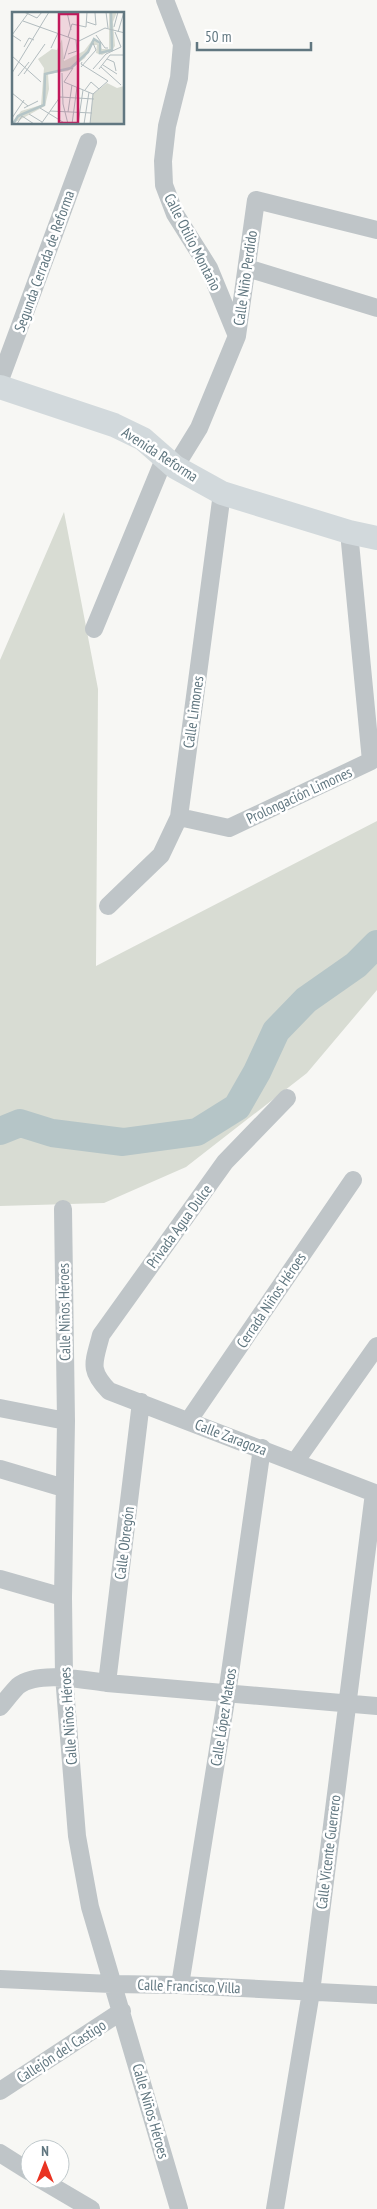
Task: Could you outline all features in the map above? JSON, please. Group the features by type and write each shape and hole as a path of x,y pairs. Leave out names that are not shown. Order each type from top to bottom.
{"street":[{"name":"Calle Otilio Montaño","path":"165,0 182,44 179,78 167,126 163,161 164,185 175,214 209,268 237,336"},
{"name":"Segunda Cerrada de Reforma","path":"0,380 88,142"},
{"name":"Calle Niño Perdido","path":"94,629 170,462 199,428 237,336 256,200 377,230"},
{"path":"247,268 377,308"},
{"name":"Avenida Reforma","path":"0,387 114,425 143,440 170,462 222,493 349,532 377,537"},
{"name":"Calle Limones","path":"108,906 161,855 179,817 222,493"},
{"name":"Prolongación Limones","path":"179,817 229,828 371,761 372,710 349,532"},
{"name":"Privada Agua Dulce","path":"94,1369 101,1336 157,1257 225,1162 287,1098"},
{"name":"Cerrada Niños Héroes","path":"189,1420 352,1180"},
{"name":"Calle Niños Héroes","path":"62,1209 66,1421 63,1597 70,1677 77,1836 90,1907 112,1984 122,2010 179,2209"},
{"path":"295,1462 377,1346"},
{"name":"Calle Zaragoza","path":"94,1369 97,1378 109,1391 262,1448 376,1494"},
{"name":"Calle Obregón","path":"101,1682 141,1402"},
{"path":"0,1408 66,1421"},
{"name":"Calle López Mateos","path":"180,1985 227,1694 262,1448"},
{"path":"0,1469 64,1488"},
{"name":"Calle Vicente Guerrero","path":"275,2209 311,1992 346,1704 376,1494"},
{"path":"0,1579 63,1597"},
{"path":"0,1707 20,1684 39,1678 70,1677 101,1682 227,1694 377,1706"},
{"name":"Calle Francisco Villa","path":"0,1979 180,1985 377,1995"},
{"name":"Callejón del Castigo","path":"0,2091 122,2010"},
{"path":"0,2153 20,2166"},
{"path":"57,2189 91,2209"}],"shaded area":[{"path":"64,512 98,689 96,966 377,821 377,990 307,1073 186,1167 104,1203 0,1206 0,660"}],"waterway":[{"path":"0,1131 20,1123 52,1133 123,1142 197,1132 237,1107 257,1072 276,1031 306,1000 356,965 377,944"}]}
